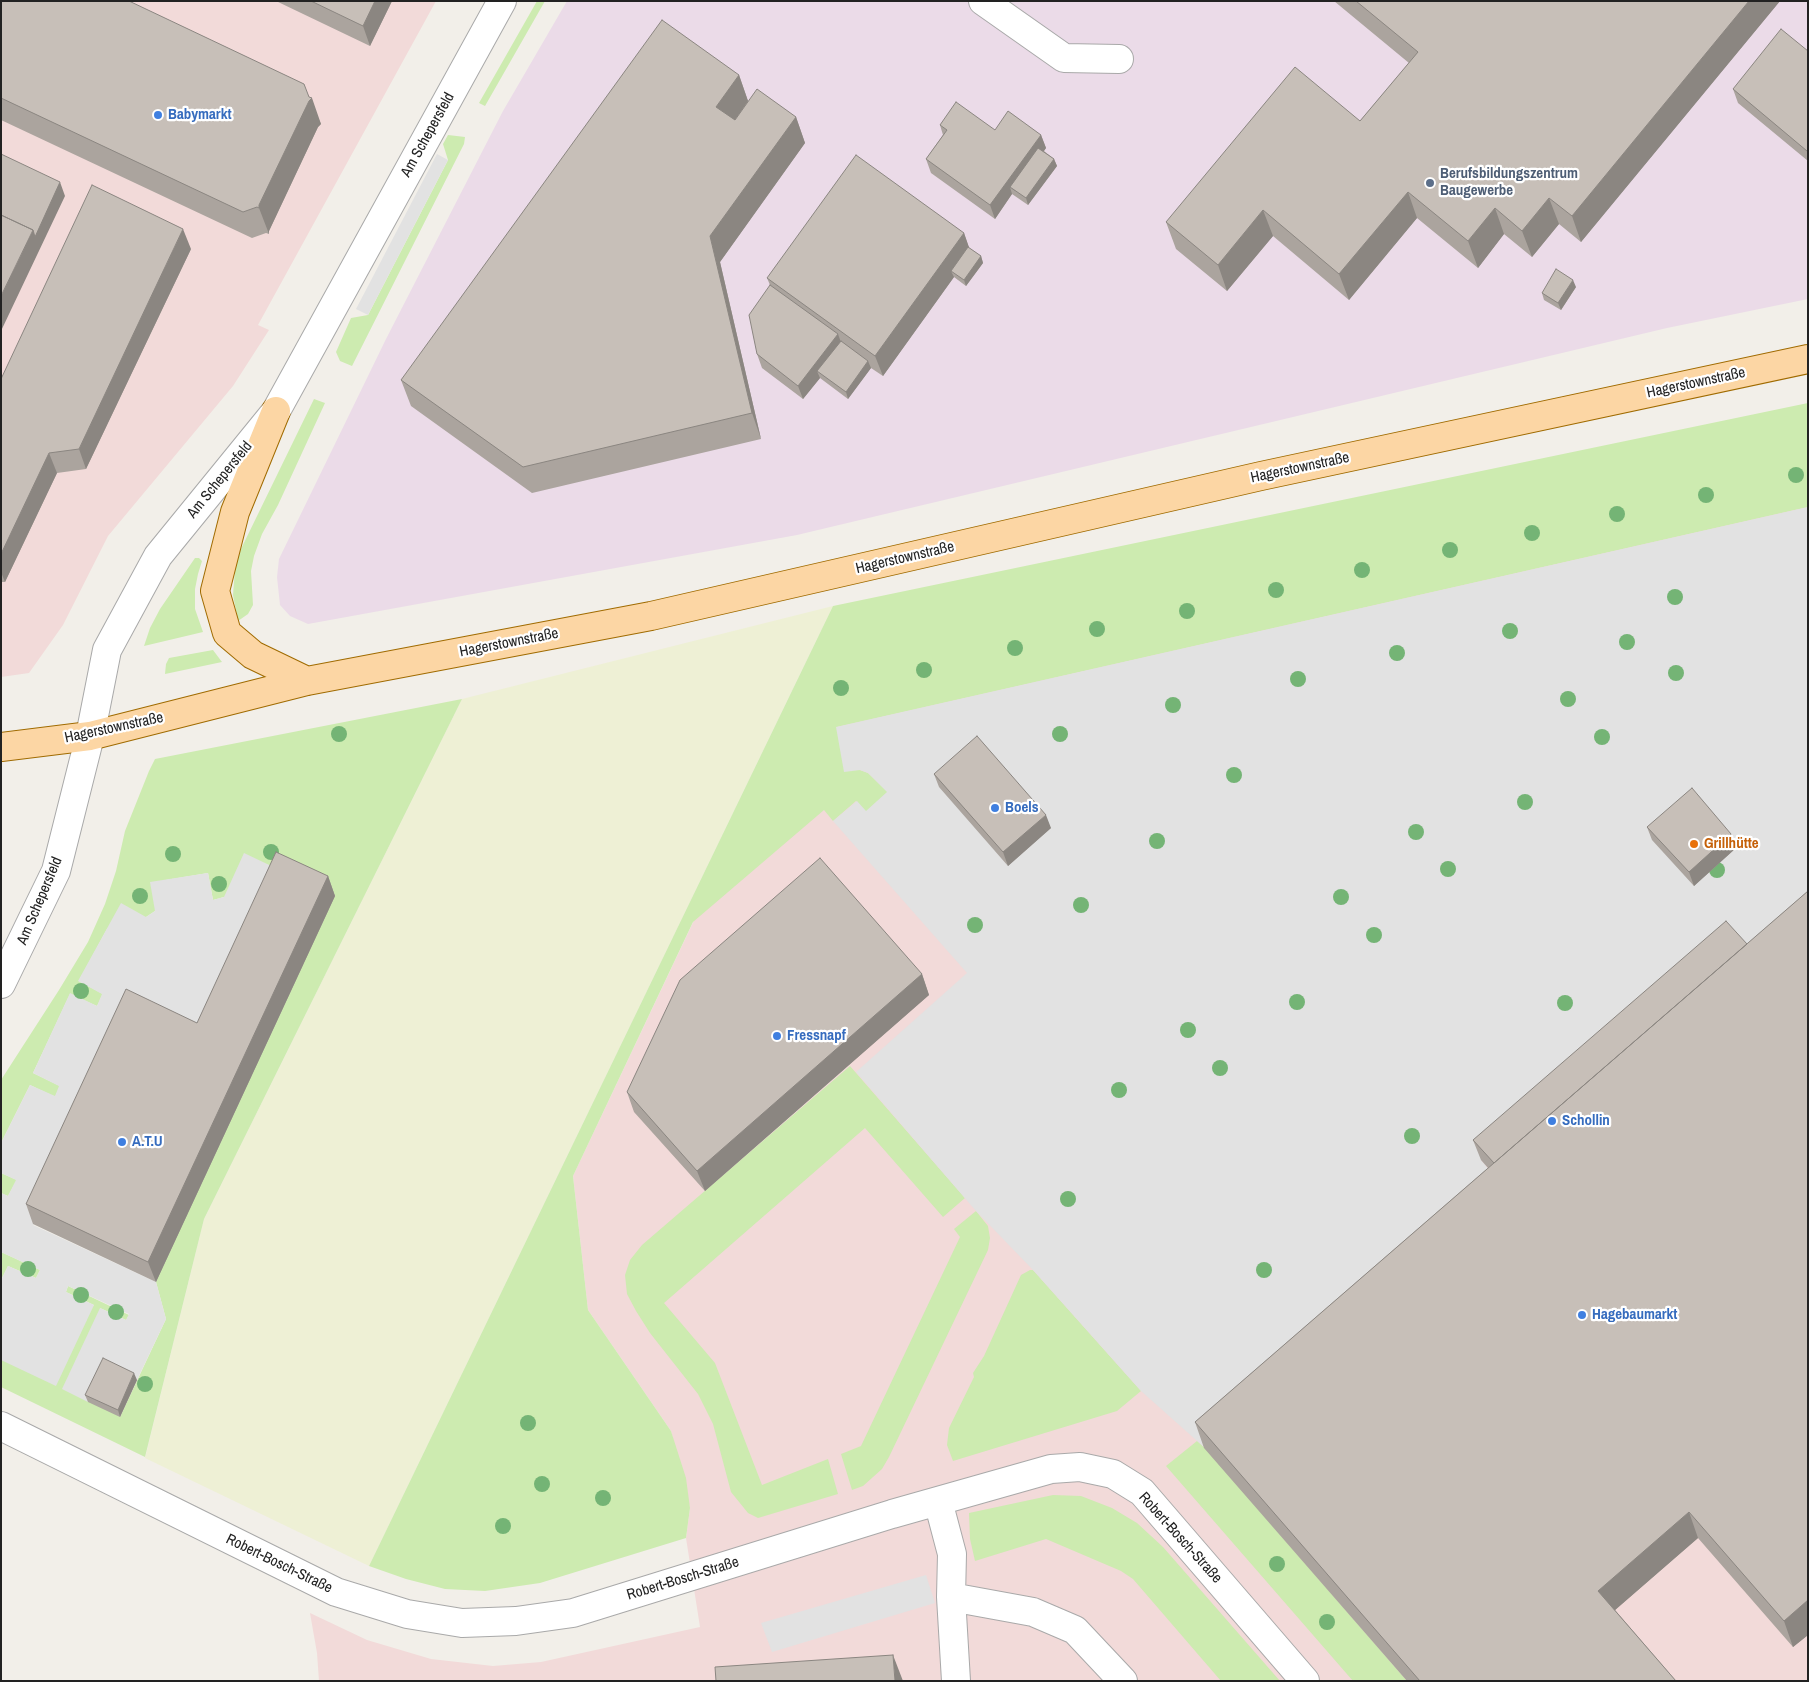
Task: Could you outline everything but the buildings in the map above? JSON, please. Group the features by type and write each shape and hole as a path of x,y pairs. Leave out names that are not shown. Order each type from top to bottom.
{"main road":[{"name":"Hagerstownstraße","path":"1,747 90,736 307,681 651,616 1261,476 1808,359"},
{"path":"276,411 235,512 215,591 227,633 253,655 307,681"}],"street":[{"name":"Am Schepersfeld","path":"1,984 56,871 90,736 107,650 158,556 276,411 502,1"},
{"path":"983,1 1064,58 1119,59"},
{"name":"Robert-Bosch-Straße","path":"1,1426 336,1592 407,1614 462,1623 516,1621 573,1613 938,1501 1052,1469 1080,1467 1113,1474 1142,1492 1305,1681"},
{"path":"938,1501 952,1554 951,1597 956,1681"},
{"path":"951,1597 1032,1612 1075,1630 1124,1681"}],"shaded area":[{"path":"1,1 436,1 258,325 269,330 233,386 108,536 63,625 29,673 1,677"},
{"path":"567,1 1808,1 1808,299 1667,328 797,535 308,624 290,616 280,605 277,577 279,559 386,339 503,111"},
{"path":"437,154 448,160 368,315 356,309"},
{"path":"1808,406 1808,1681 319,1681 317,1653 310,1613 367,1640 431,1659 493,1666 541,1662 700,1627 686,1538 690,1508 671,1431 588,1310 573,1176 830,633"},
{"path":"1808,507 1808,925 1481,1160 1504,1188 1205,1448 1141,1391 1033,1270 976,1211 856,1072 967,973 833,821 857,801 866,811 887,792 868,773 860,770 844,772 836,727"},
{"path":"244,853 284,872 204,1043 33,1225 156,1282 166,1319 137,1380 105,1365 88,1402 62,1389 100,1308 126,1320 129,1314 68,1286 66,1292 94,1305 56,1386 1,1360 1,1280 8,1266 36,1278 40,1270 1,1252 1,1193 8,1196 16,1180 1,1173 1,1143 30,1085 55,1096 59,1086 33,1073 70,993 97,1006 102,994 78,981 121,903 146,917 155,911 150,882 208,873 213,900 224,897"},
{"path":"926,1575 935,1603 772,1652 761,1623"}],"green space":[{"path":"537,1 545,1 485,106 479,103"},
{"path":"448,135 465,137 464,144 352,366 340,361 336,352 351,318 368,315 448,160 443,144"},
{"path":"314,399 325,403 278,505 262,534 251,571 253,605 248,614 238,621 233,595 235,570 240,551"},
{"path":"1808,403 1808,507 837,727 851,770 860,770 868,773 888,792 866,812 856,801 833,821 824,810 693,922 573,1176 588,1310 671,1431 686,1478 690,1508 686,1538 540,1583 485,1591 445,1589 406,1579 369,1566 833,606"},
{"path":"195,558 199,558 202,561 195,589 195,609 203,632 144,646 150,628 160,609"},
{"path":"833,606 369,1566 145,1458 204,1219 462,699"},
{"path":"213,650 222,662 165,674 169,658"},
{"path":"462,699 204,1219 145,1457 1,1387 1,1360 94,1305 66,1292 68,1286 129,1315 126,1320 100,1308 120,1417 166,1319 156,1282 224,897 213,900 208,873 166,880 155,911 146,917 107,929 79,981 103,994 97,1006 70,994 33,1073 60,1086 55,1097 30,1085 1,1143 1,1080 88,942 105,904 116,871 125,831 155,759"},
{"path":"850,1066 965,1198 943,1217 865,1128 664,1303 715,1363 762,1485 828,1459 838,1494 758,1518 748,1513 731,1492 713,1424 698,1394 650,1333 636,1311 627,1294 625,1275 630,1260 642,1245"},
{"path":"1,1173 17,1180 8,1196 1,1193"},
{"path":"976,1211 988,1226 990,1238 988,1250 889,1457 882,1469 863,1486 852,1490 841,1454 861,1446 960,1237 954,1229"},
{"path":"1,1252 40,1270 36,1278 8,1266 1,1280"},
{"path":"1033,1270 1141,1391 1117,1411 953,1461 947,1445 949,1428 974,1377 973,1373 984,1356 1021,1275"},
{"path":"1197,1441 1407,1681 1353,1681 1166,1466"},
{"path":"1053,1495 1081,1496 1112,1508 1137,1523 1163,1547 1280,1681 1221,1681 1133,1579 1121,1571 1046,1539 975,1561 970,1539 969,1513"}],"place":[{"name":"Babymarkt","path":"158,115"},
{"name":"Berufsbildungszentrum Baugewerbe","path":"1430,183"},
{"name":"Boels","path":"995,808"},
{"name":"Grillhütte","path":"1694,844"},
{"name":"Fressnapf","path":"777,1036"},
{"name":"Schollin","path":"1552,1121"},
{"name":"A.T.U","path":"122,1142"},
{"name":"Hagebaumarkt","path":"1582,1315"}]}
